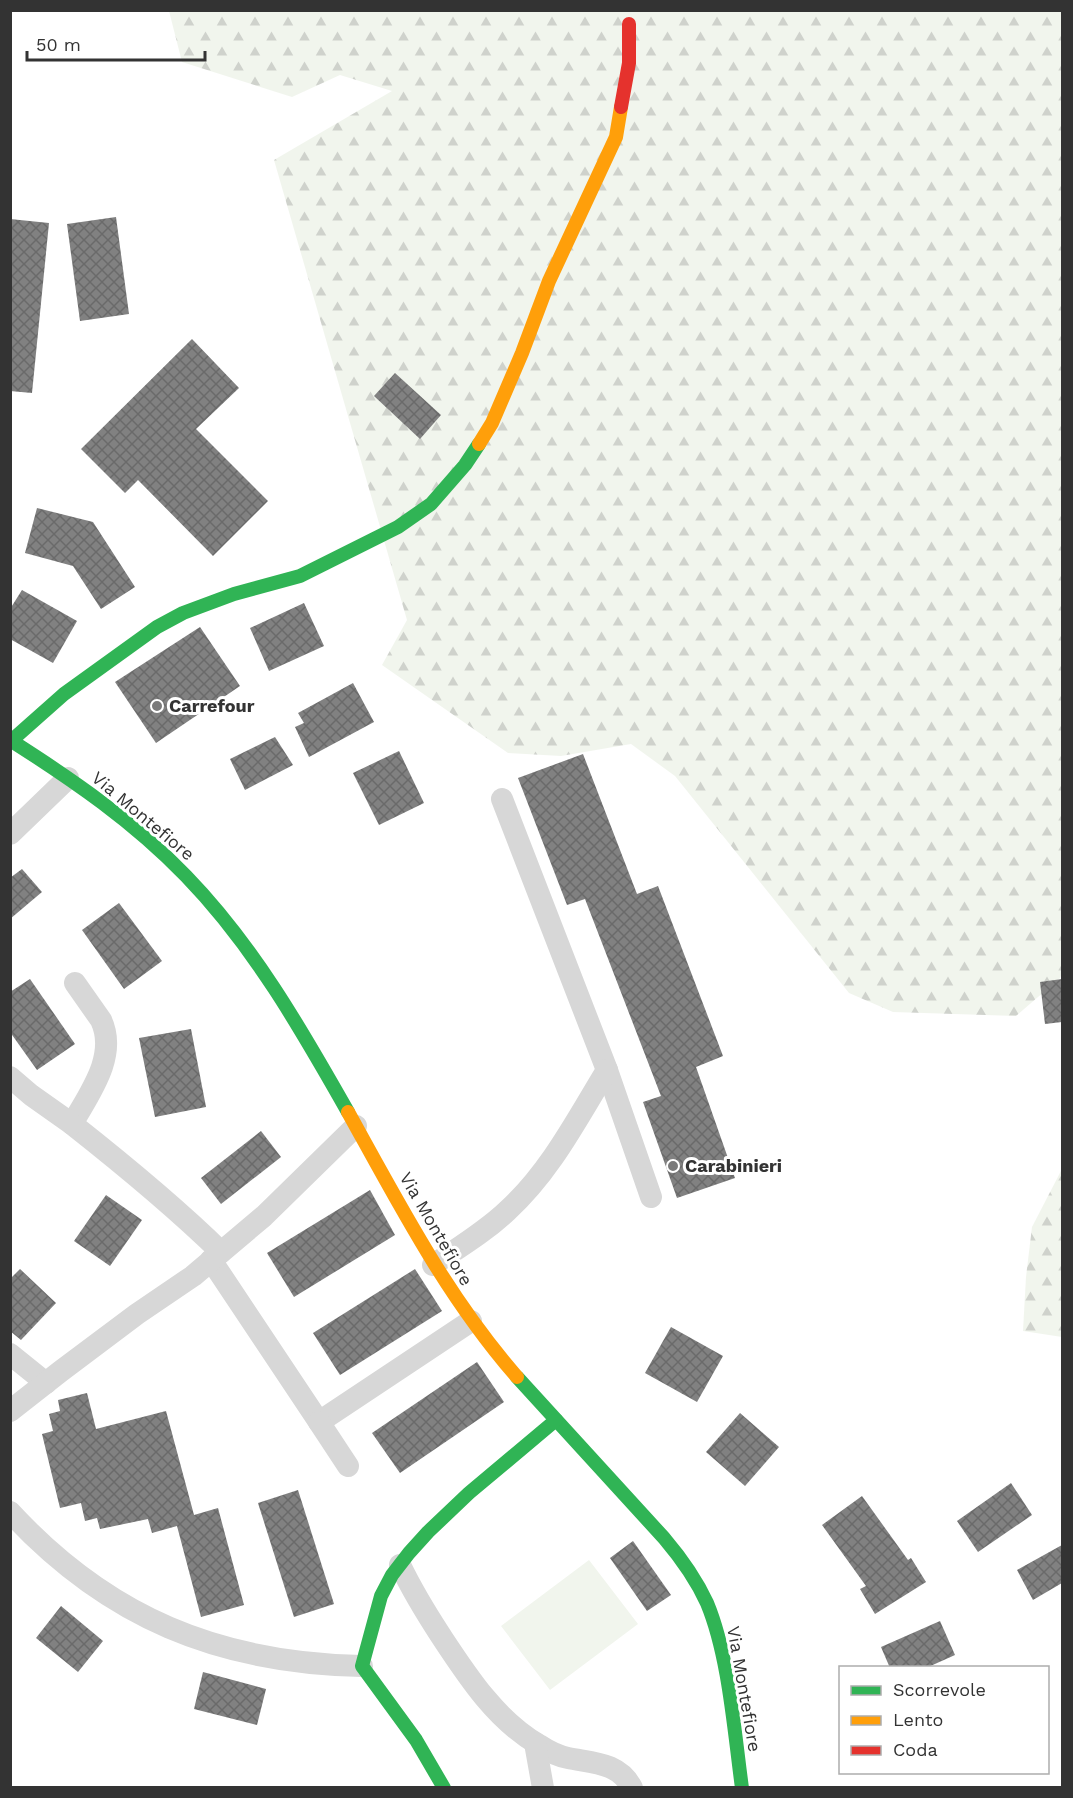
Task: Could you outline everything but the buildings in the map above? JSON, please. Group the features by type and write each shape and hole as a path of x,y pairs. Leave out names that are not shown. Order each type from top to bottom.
{"street":[{"path":"11,740 64,694 157,627 234,594 300,576 398,527 431,504 465,465 492,423 549,281 616,137 629,63 629,24"},
{"name":"Via Montefiore","path":"11,740 101,801 150,841 188,877 214,906 285,1004 433,1265 471,1321 502,1361 670,1545 686,1566 699,1588 718,1633 742,1788"},
{"path":"10,834 68,778"},
{"path":"502,799 607,1070 651,1197"},
{"path":"72,1124 104,1062 107,1043 102,1020 75,983"},
{"path":"433,1265 506,1213 524,1195 556,1154 607,1070"},
{"path":"10,1077 158,1194 216,1256 348,1466"},
{"path":"10,1411 137,1314 193,1276 264,1216 356,1126"},
{"path":"319,1422 471,1321"},
{"path":"10,1354 46,1383"},
{"path":"362,1666 386,1584 400,1565 433,1526 487,1477 556,1420"},
{"path":"10,1512 37,1539 87,1581 117,1602 156,1623 185,1635 261,1656 323,1665 362,1666"},
{"path":"400,1565 422,1606 471,1681 495,1709 536,1743 559,1755 592,1761 613,1768 632,1788"},
{"path":"362,1666 416,1740 444,1788"},
{"path":"536,1743 543,1788"}],"green space":[{"path":"169,11 1062,11 1062,973 1060,978 1016,1016 893,1012 849,993 675,776 631,744 561,756 508,753 382,665 407,620 274,160 392,91 340,75 292,97 182,62"},
{"path":"1062,1169 1062,1337 1023,1331 1032,1227"},
{"path":"589,1560 638,1624 550,1690 501,1626"}],"traffic: fast":[{"path":"11,741 64,694 157,627 183,613 234,594 300,576 398,527 431,504 465,465 479,444"},
{"path":"10,740 80,786 124,820 186,876 233,930 254,959 348,1112"},
{"path":"517,1377 664,1538 698,1586 707,1603 721,1646 730,1694 742,1788"},
{"path":"444,1788 416,1740 362,1666 381,1596 392,1575 428,1532 469,1493 556,1420"}],"traffic: slow":[{"path":"479,444 492,423 549,281 616,137 621,107"},
{"path":"348,1112 405,1215 446,1282 468,1315 517,1377"}],"traffic: jam":[{"path":"621,107 629,63 629,24"}],"place":[{"name":"Carrefour","path":"157,706"},
{"name":"Carabinieri","path":"673,1166"}]}
